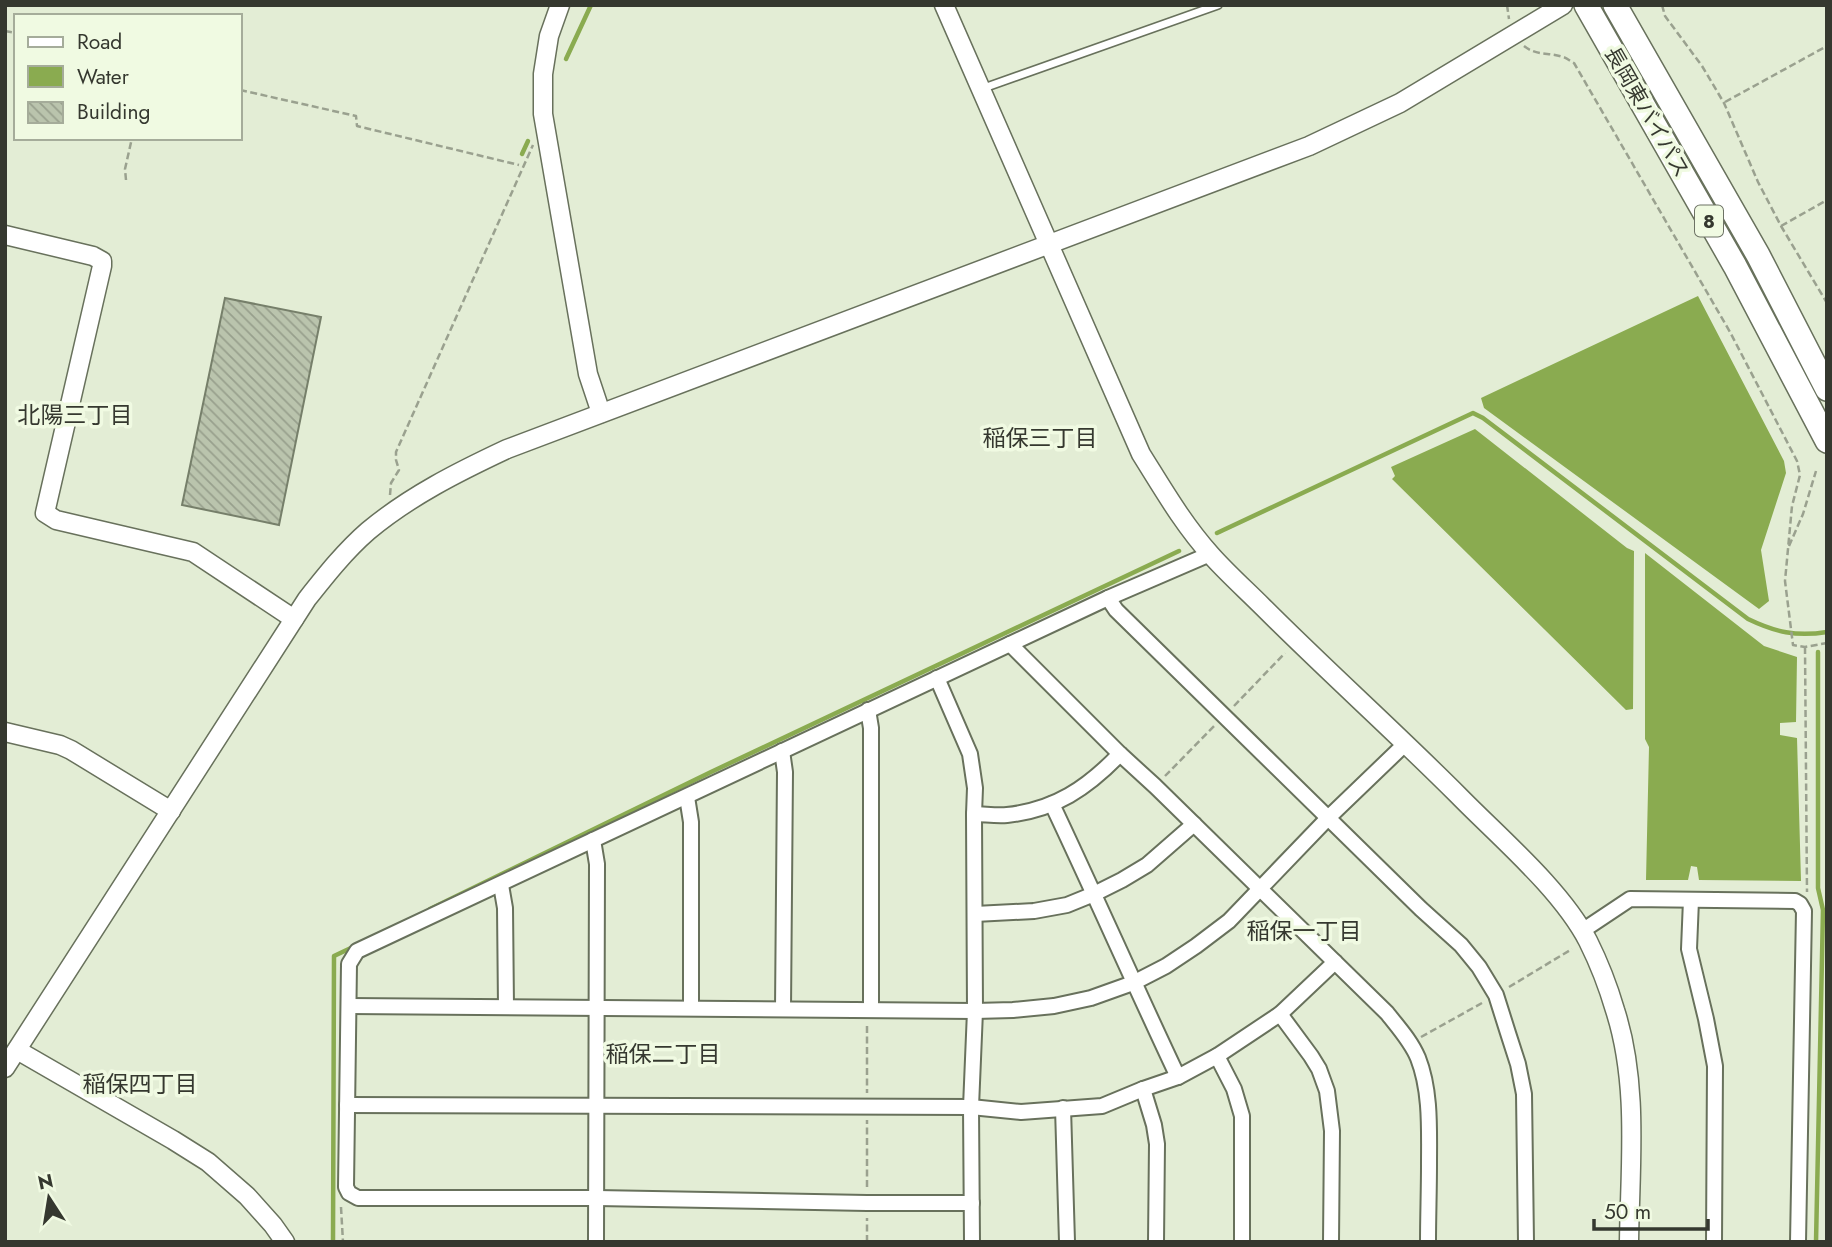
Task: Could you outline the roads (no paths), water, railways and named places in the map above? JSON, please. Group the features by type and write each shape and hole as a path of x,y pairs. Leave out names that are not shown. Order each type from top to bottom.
{"highway":[{"name":"長岡東バイパス","path":"1586,5 1735,266 1827,441"},
{"name":"長岡東バイパス","path":"1615,5 1758,255 1827,389"}],"street":[{"path":"560,5 549,36 543,74 543,114 587,374 601,413"},
{"path":"944,5 1141,454 1175,508 1210,554 1297,641 1406,743 1547,886 1587,940 1605,979 1616,1012 1630,1087 1629,1242"},
{"path":"5,1068 294,619 349,549 368,531 423,492 507,449 1309,146 1400,103 1563,5"},
{"path":"5,235 93,256 102,261 44,513 56,520 193,552 294,619"},
{"path":"972,1203 358,1198 349,1193 346,1187 349,964 357,951 1108,598 1210,554"},
{"path":"1108,598 1116,610 1328,818 1421,909 1461,944 1479,967 1496,995 1518,1064 1524,1094 1526,1242"},
{"path":"1010,644 1387,1013 1410,1043 1418,1059 1428,1100 1428,1242"},
{"path":"937,678 970,754 975,788 972,1242"},
{"path":"868,710 871,728 871,1009"},
{"path":"5,732 71,750 172,811"},
{"path":"349,1006 975,1011 1054,1006 1091,998 1133,983 1166,965 1229,921 1328,818 1406,743"},
{"path":"782,751 785,772 783,1009"},
{"path":"974,814 1004,815 1052,804 1099,776 1120,754"},
{"path":"687,797 691,822 691,1008"},
{"path":"1052,804 1178,1077"},
{"path":"975,914 1034,911 1067,905 1094,894 1147,865 1194,824"},
{"path":"593,841 597,863 596,1242"},
{"path":"501,885 505,908 506,1007"},
{"path":"1582,931 1630,899 1795,901 1800,904 1804,911 1798,1242"},
{"path":"1691,900 1689,949 1715,1066 1714,1242"},
{"path":"347,1105 971,1107 1020,1112 1102,1106 1178,1077 1217,1056 1280,1014 1335,962"},
{"path":"1280,1014 1311,1056 1328,1091 1332,1131 1331,1242"},
{"path":"17,1050 208,1162 247,1196 285,1242"},
{"path":"1217,1056 1234,1089 1242,1116 1242,1242"},
{"path":"1143,1089 1157,1144 1156,1242"},
{"path":"1063,1108 1067,1242"}],"lane":[{"path":"981,89 1218,5"}],"water":[{"path":"1698,296 1784,461 1786,473 1761,550 1769,601 1759,609 1484,408 1481,398"},
{"path":"1475,429 1634,551 1633,709 1626,710 1392,479 1395,476 1391,467"},
{"path":"1645,553 1764,646 1797,657 1796,722 1780,723 1780,735 1797,738 1801,881 1699,880 1697,867 1691,866 1688,880 1646,880 1649,747 1645,739"}],"waterway":[{"path":"566,59 591,5"},
{"path":"522,154 528,141"},
{"path":"1217,533 1473,413 1748,619 1786,632 1827,632"},
{"path":"430,909 711,772 1179,551"},
{"path":"1816,1242 1823,910 1818,888 1818,652"},
{"path":"333,1242 334,956 353,947"}],"district":[{"name":"北陽三丁目","path":"75,415"},
{"name":"稲保三丁目","path":"1040,438"},
{"name":"稲保一丁目","path":"1304,931"},
{"name":"稲保二丁目","path":"663,1054"},
{"name":"稲保四丁目","path":"140,1084"}]}
